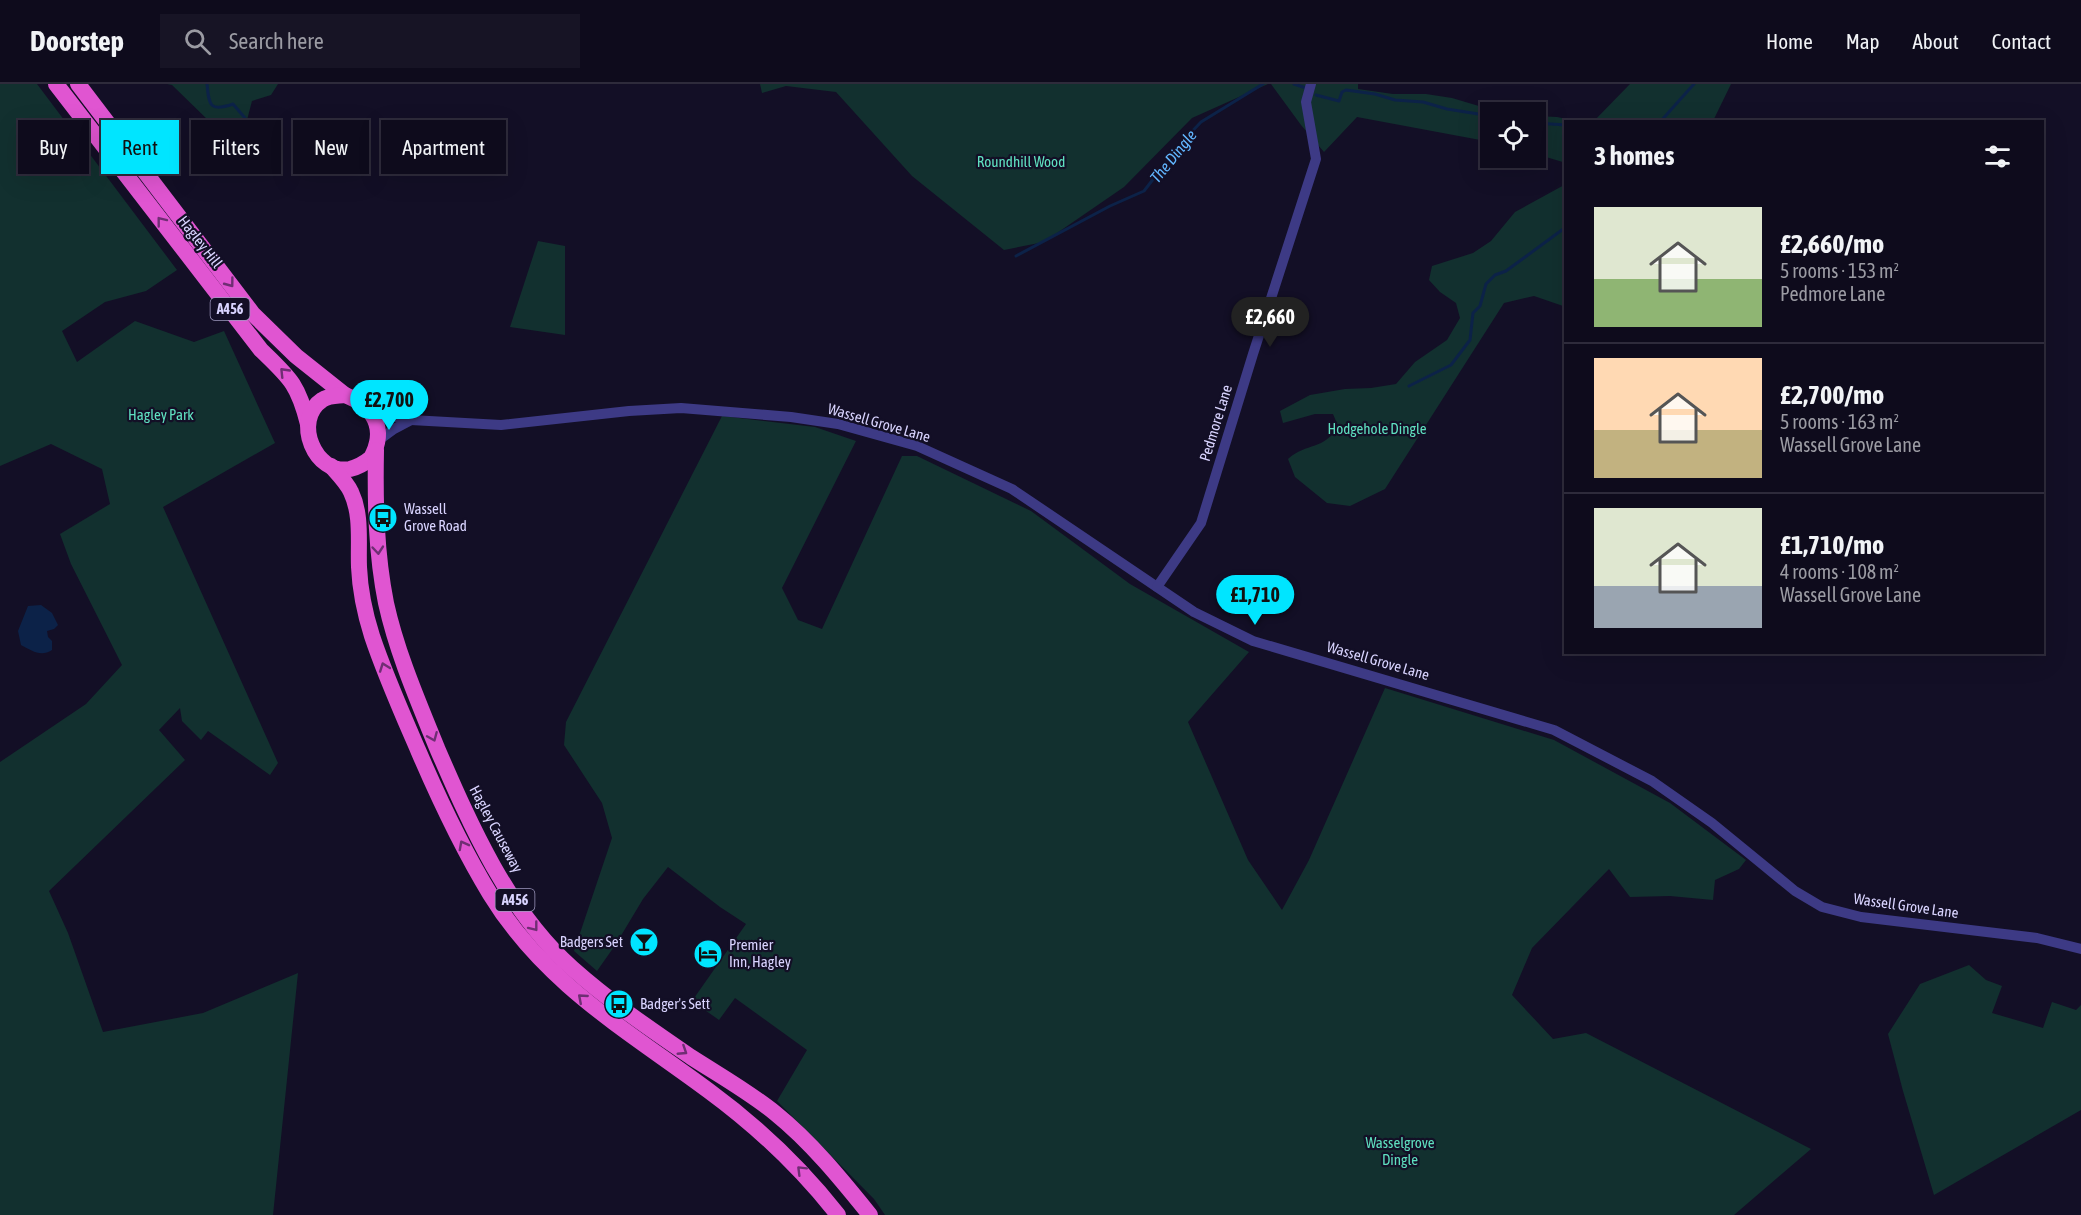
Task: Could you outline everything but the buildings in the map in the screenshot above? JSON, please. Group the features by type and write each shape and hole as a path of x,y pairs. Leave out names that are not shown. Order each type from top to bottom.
{"highway":[{"name":"Hagley Hill","path":"56,84 261,350 293,382 302,400 308,424"},
{"name":"Hagley Hill","path":"78,84 253,314 296,356 345,395"},
{"path":"345,395 359,400 372,412 377,445 371,458 355,467 348,470 331,466 322,460 313,448 308,424 315,407 321,400 330,396 345,395"},
{"name":"Hagley Causeway","path":"377,445 375,510 380,567 394,634 426,722 471,824 505,884 533,925 569,966 613,1002 775,1113 815,1150 870,1215"},
{"name":"A456","path":"331,466 351,492 356,507 359,524 359,569 365,610 372,636 407,726 460,841 510,924 559,978 602,1016 710,1092 763,1135 805,1174 838,1215"}],"street":[{"name":"Pedmore Lane","path":"1157,587 1202,523 1253,354 1316,159 1306,102 1311,84"},
{"name":"Wassell Grove Lane","path":"372,412 411,420 501,424 681,408 791,417 838,424 917,446 1012,489 1194,612 1253,641 1554,730 1652,781 1712,823 1795,891 1822,906 1861,917 2037,939 2081,949"},
{"path":"377,445 394,429 411,420"}],"green space":[{"name":"Hagley Park","path":"0,84 37,84 64,120 18,120 18,174 89,174 89,153 101,169 101,174 105,174 177,270 146,291 105,302 62,331 77,362 135,321 194,342 224,331 275,443 163,507 278,763 270,775 208,731 201,740 182,721 180,708 159,730 185,760 49,891 68,933 103,1032 203,1013 298,973 273,1215 0,1215 0,762 86,704 122,665 71,564 60,534 110,504 102,469 51,444 0,466"},
{"path":"167,84 278,84 271,95 252,101 247,120 208,120 172,85"},
{"name":"Roundhill Wood","path":"760,84 1268,84 1192,118 1124,187 1044,242 1004,250 912,176 836,92 786,86 762,93"},
{"path":"1271,84 1358,84 1358,89 1393,94 1426,94 1452,98 1480,106 1480,140 1357,117 1324,152"},
{"path":"1630,84 1731,84 1713,120 1595,120"},
{"path":"1546,116 1571,120 1564,120 1564,162 1546,157"},
{"name":"Hodgehole Dingle","path":"1564,185 1564,306 1534,296 1504,303 1385,489 1350,506 1327,503 1295,477 1288,459 1302,450 1321,443 1333,434 1338,426 1333,414 1315,414 1283,423 1280,411 1310,395 1396,384 1415,362 1447,340 1460,318 1456,303 1440,292 1429,280 1432,266 1473,253 1491,241 1515,212"},
{"path":"538,241 565,246 565,335 510,327"},
{"name":"Wasselgrove Dingle","path":"722,416 815,427 856,441 782,588 798,620 822,629 902,456 917,456 1031,511 1130,584 1249,652 1188,722 1248,860 1282,910 1309,860 1385,688 1554,740 1670,803 1746,860 1739,869 1715,880 1713,900 1670,896 1630,897 1609,869 1532,948 1512,995 1553,1039 1586,1033 1811,1149 1734,1215 885,1215 874,1199 777,1101 807,1050 735,998 719,1020 692,1001 746,924 668,867 643,899 597,971 574,951 612,838 602,803 564,745 566,722"},
{"path":"1969,965 1986,980 2002,986 1992,1013 2043,1028 2052,1002 2076,1010 2081,1005 2081,1110 1934,1195 1888,1034 1920,984"}],"water":[{"path":"41,605 52,613 58,625 47,631 52,641 52,650 44,653 21,645 18,631 28,606"}],"waterway":[{"path":"207,84 212,105 220,107 233,104 245,118"},
{"name":"The Dingle","path":"1016,256 1110,206 1144,191 1182,142 1201,122 1263,84"},
{"name":"The Dingle","path":"1294,84 1306,88"},
{"name":"The Dingle","path":"1662,120 1694,84"},
{"name":"The Dingle","path":"1316,95 1339,101 1342,92 1346,90 1375,94 1395,100 1423,102 1447,109 1480,114"},
{"name":"The Dingle","path":"1546,124 1564,125"},
{"path":"1409,386 1451,365 1470,340 1473,313 1480,306 1486,284 1495,275 1506,271 1564,228"}],"place":[{"name":"Wassell Grove Road","path":"383,518"},
{"name":"Badgers Set","path":"644,942"},
{"name":"Premier Inn, Hagley","path":"708,954"},
{"name":"Badger's Sett","path":"619,1004"}]}
